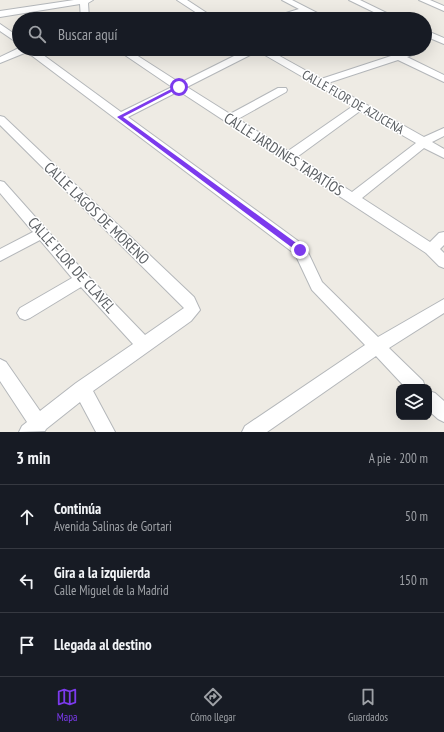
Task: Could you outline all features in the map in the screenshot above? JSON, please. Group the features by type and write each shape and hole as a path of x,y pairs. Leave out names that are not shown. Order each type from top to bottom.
{"street":[{"path":"0,14 39,4 86,0 85,12"},
{"path":"181,0 201,12"},
{"path":"286,0 310,12"},
{"path":"353,0 380,12"},
{"path":"423,0 444,9"},
{"path":"299,12 306,10"},
{"path":"0,27 12,36"},
{"path":"432,36 444,41"},
{"path":"432,45 444,41"},
{"path":"0,60 12,55"},
{"path":"38,56 300,250 305,257 311,277 316,286 414,384"},
{"name":"CALLE JARDINES TAPATÍOS","path":"131,56 431,249 444,262"},
{"path":"119,117 241,56"},
{"name":"CALLE FLOR DE AZUCENA","path":"274,56 444,154"},
{"path":"320,83 399,57 444,78"},
{"path":"230,119 282,90"},
{"path":"288,157 360,106"},
{"name":"CALLE LAGOS DE MORENO","path":"0,119 189,302 192,310 186,316 144,345"},
{"path":"352,199 424,142 444,131"},
{"name":"CALLE FLOR DE CLAVEL","path":"3,192 144,345"},
{"path":"0,255 42,233"},
{"path":"431,249 444,237"},
{"path":"25,313 82,279"},
{"path":"251,432 376,347 444,305"},
{"path":"0,367 34,428 82,389 144,345"},
{"path":"82,389 106,432"},
{"path":"432,402 444,413"}],"route":[{"path":"179,87 119,117 300,250"}]}
